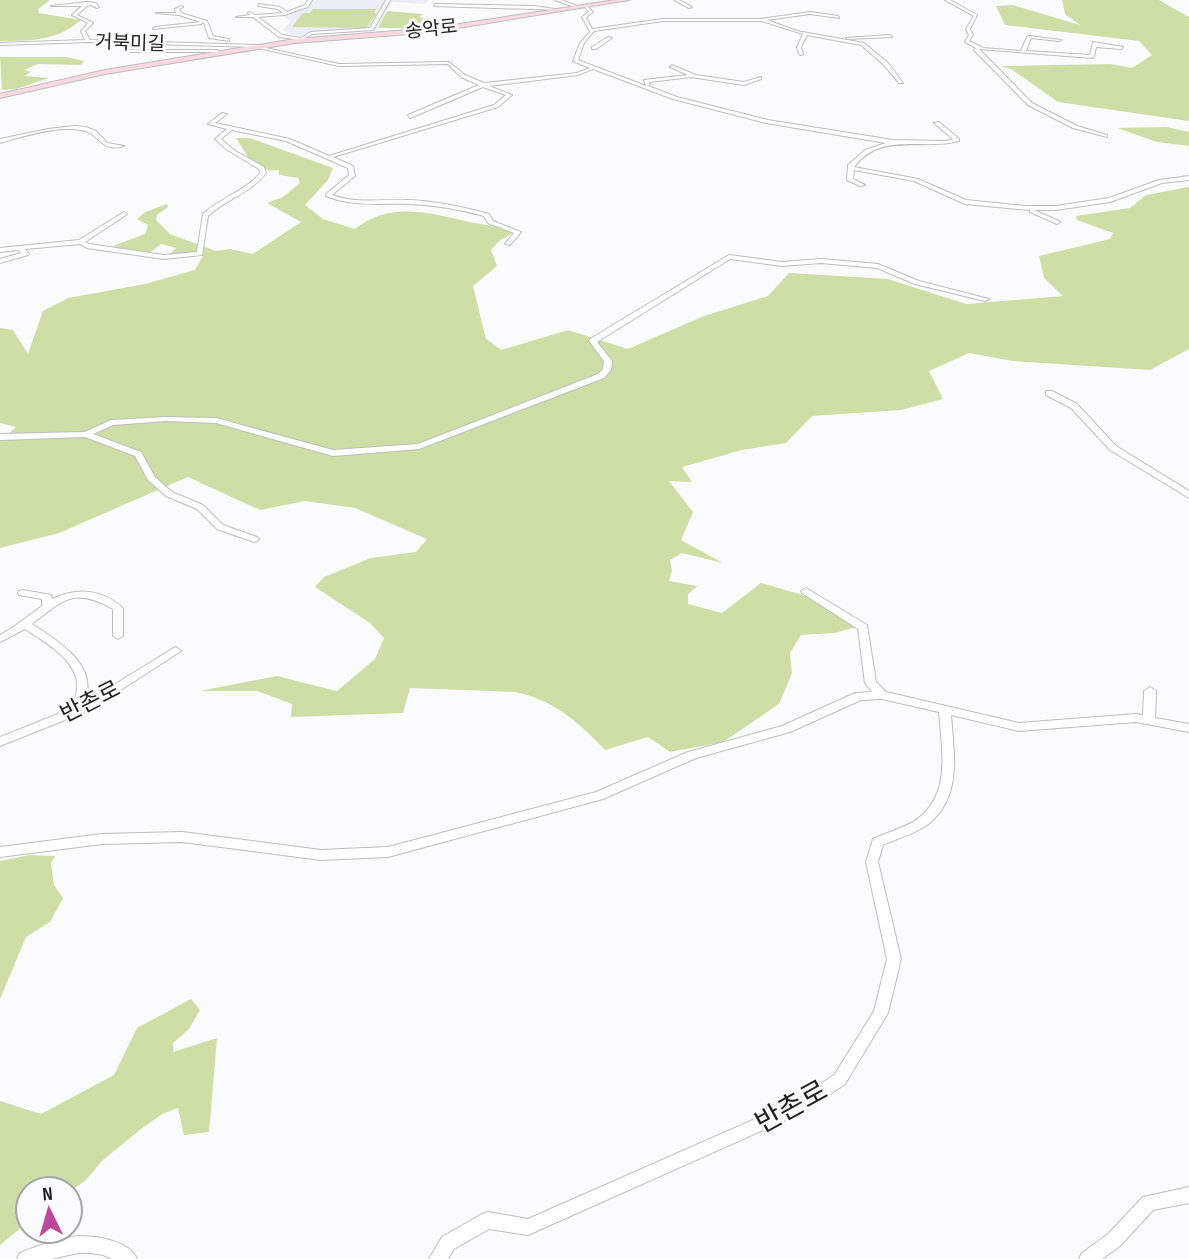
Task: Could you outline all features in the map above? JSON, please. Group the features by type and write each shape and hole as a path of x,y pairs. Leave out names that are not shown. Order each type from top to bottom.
{"main road":[{"name":"송악로","path":"0,95 112,69 234,50 256,44 445,27 559,10 576,4 624,0"},
{"path":"0,95 256,44 443,29 624,0"}],"street":[{"path":"238,18 286,13 307,6 309,0"},
{"path":"302,39 312,33 371,29 388,0"},
{"path":"523,0 525,4 514,4 534,7"},
{"name":"송악로","path":"557,0 576,4"},
{"path":"676,0 690,6"},
{"path":"947,0 976,16 968,29 971,35 967,42 996,66 1003,80 1017,90 1023,99 1075,127 1105,136"},
{"name":"송악로","path":"568,2 576,4"},
{"path":"53,6 87,3 97,7"},
{"path":"87,3 74,15 91,23 83,31 88,41"},
{"path":"259,5 279,8 286,13"},
{"name":"송악로","path":"435,5 559,10"},
{"path":"179,14 177,9 181,7"},
{"path":"587,7 591,12 584,17 589,33 593,36 594,43 600,44"},
{"name":"송악로","path":"250,12 281,36 302,39"},
{"path":"158,13 179,14 206,22"},
{"path":"838,16 794,14 760,20 663,20 589,33 574,58 591,69 719,111 768,122 893,141 946,144 957,140 937,123"},
{"path":"433,19 445,27"},
{"path":"760,20 805,34 839,39 866,47 901,82"},
{"path":"206,22 211,37 256,44"},
{"path":"155,28 206,22"},
{"path":"801,54 799,47 805,34"},
{"path":"839,39 890,36"},
{"path":"1023,52 1028,37 1059,40"},
{"path":"594,48 610,38"},
{"name":"거북미길","path":"0,44 88,41 256,44 339,65 449,63 463,76 510,95 496,106 332,156"},
{"path":"1026,44 1050,46"},
{"path":"975,47 1091,57 1094,46 1120,51"},
{"name":"송악로","path":"129,51 187,53 234,50"},
{"path":"672,66 696,77"},
{"path":"410,116 483,85 578,74 591,69"},
{"path":"617,76 646,81 696,77 737,84 759,78"},
{"path":"681,78 694,84"},
{"path":"646,81 649,87"},
{"path":"224,114 211,124 288,139 332,156 351,167 352,176 328,195 350,204 405,202 459,206 487,215 490,222 518,232 508,244"},
{"path":"81,242 87,246 163,257 200,254 205,215 232,193 255,184 263,173 262,168 226,148 218,139 231,128"},
{"path":"0,141 42,131 84,129 92,130 105,144 121,146"},
{"path":"862,186 850,180 850,168 867,151 893,141"},
{"path":"850,168 916,180 965,202 1026,208 1056,208 1110,200 1161,181 1189,178"},
{"path":"1026,208 1057,222"},
{"path":"0,250 81,242 124,214"},
{"path":"0,261 26,254 20,248"},
{"path":"0,437 86,434 111,423 166,419 216,421 333,453 419,446 601,376 607,370 608,361 593,341 729,257 782,264 821,261 878,266 917,283 985,299"},
{"path":"1049,393 1074,405 1113,448 1189,495"},
{"path":"86,434 138,454 150,478 169,494 200,507 220,527 254,539"},
{"path":"806,591 863,627 871,683 882,695"},
{"path":"23,593 47,597 47,606"},
{"path":"0,639 22,629 61,596 75,594 108,601 118,608 118,636"},
{"path":"0,630 22,629 61,650 82,678 82,693 72,713"},
{"name":"반촌로","path":"0,742 86,708 176,651"},
{"path":"1149,719 1150,691"},
{"path":"0,852 102,839 182,837 321,855 388,852 599,796 692,755 786,729 859,696 882,695 1019,727 1149,719 1189,728"},
{"name":"반촌로","path":"438,1259 449,1243 488,1220 528,1227 801,1105 840,1079 881,1013 894,959 872,862 877,842 920,824 939,808 948,785 945,711"},
{"path":"1088,1259 1114,1240 1149,1203 1189,1195"},
{"path":"26,1259 67,1244 111,1246 128,1259"}],"shaded area":[{"path":"313,0 429,0 425,4 392,2 376,31 292,35 283,30 291,21 282,15 309,6"}],"green space":[{"path":"0,0 50,0 38,9 39,13 81,20 53,36 0,41"},
{"path":"1062,0 1159,0 1189,17 1189,121 1058,102 1011,69 1000,66 1110,64 1132,68 1152,55 1139,41 1005,25 996,6 1013,5 1080,25 1065,14"},
{"path":"313,9 376,9 374,13 377,13 366,28 292,27 303,13 310,13"},
{"path":"387,11 423,14 419,17 427,20 423,22 432,28 378,28"},
{"path":"0,57 66,57 84,61 81,65 38,64 24,70 31,72 24,76 49,78 16,89 2,90"},
{"path":"1166,127 1189,132 1189,146 1157,142 1117,128"},
{"path":"236,138 250,138 333,168 328,180 305,205 323,219 355,229 381,215 422,212 513,233 499,241 491,250 497,266 473,286 486,339 501,350 568,330 628,349 704,316 768,296 789,273 888,279 966,304 1063,296 1044,278 1039,256 1110,239 1113,233 1077,220 1076,216 1130,208 1146,195 1189,187 1189,349 1150,370 1013,361 969,353 929,371 943,399 901,410 812,416 786,443 742,450 682,467 692,482 669,481 693,512 681,540 723,563 682,553 670,560 672,571 669,581 697,586 688,594 688,604 722,613 761,583 806,596 856,627 835,633 801,635 790,653 792,673 779,704 723,742 670,752 648,737 605,750 586,731 553,706 515,692 410,688 403,713 291,717 292,704 257,691 200,691 277,676 337,691 375,659 384,638 370,623 315,587 324,577 371,558 416,552 427,539 355,508 305,501 260,510 188,477 59,533 0,548 0,435 7,435 16,427 0,423 0,328 13,330 28,354 43,311 68,298 145,284 195,270 203,256 169,255 176,248 161,244 148,254 113,246 145,234 148,225 137,219 145,212 167,204 168,207 157,215 156,220 170,234 216,251 230,249 253,254 301,222 267,203 283,197 300,183 298,178 279,175 279,170 257,166"},
{"path":"30,855 55,856 51,863 54,885 63,898 50,922 26,937 0,999 0,861"},
{"path":"191,999 200,1010 189,1029 173,1043 173,1052 217,1038 209,1132 184,1135 178,1108 162,1114 141,1129 103,1160 84,1182 84,1175 14,1175 14,1234 0,1245 0,1101 41,1114 114,1075 137,1028"}]}
